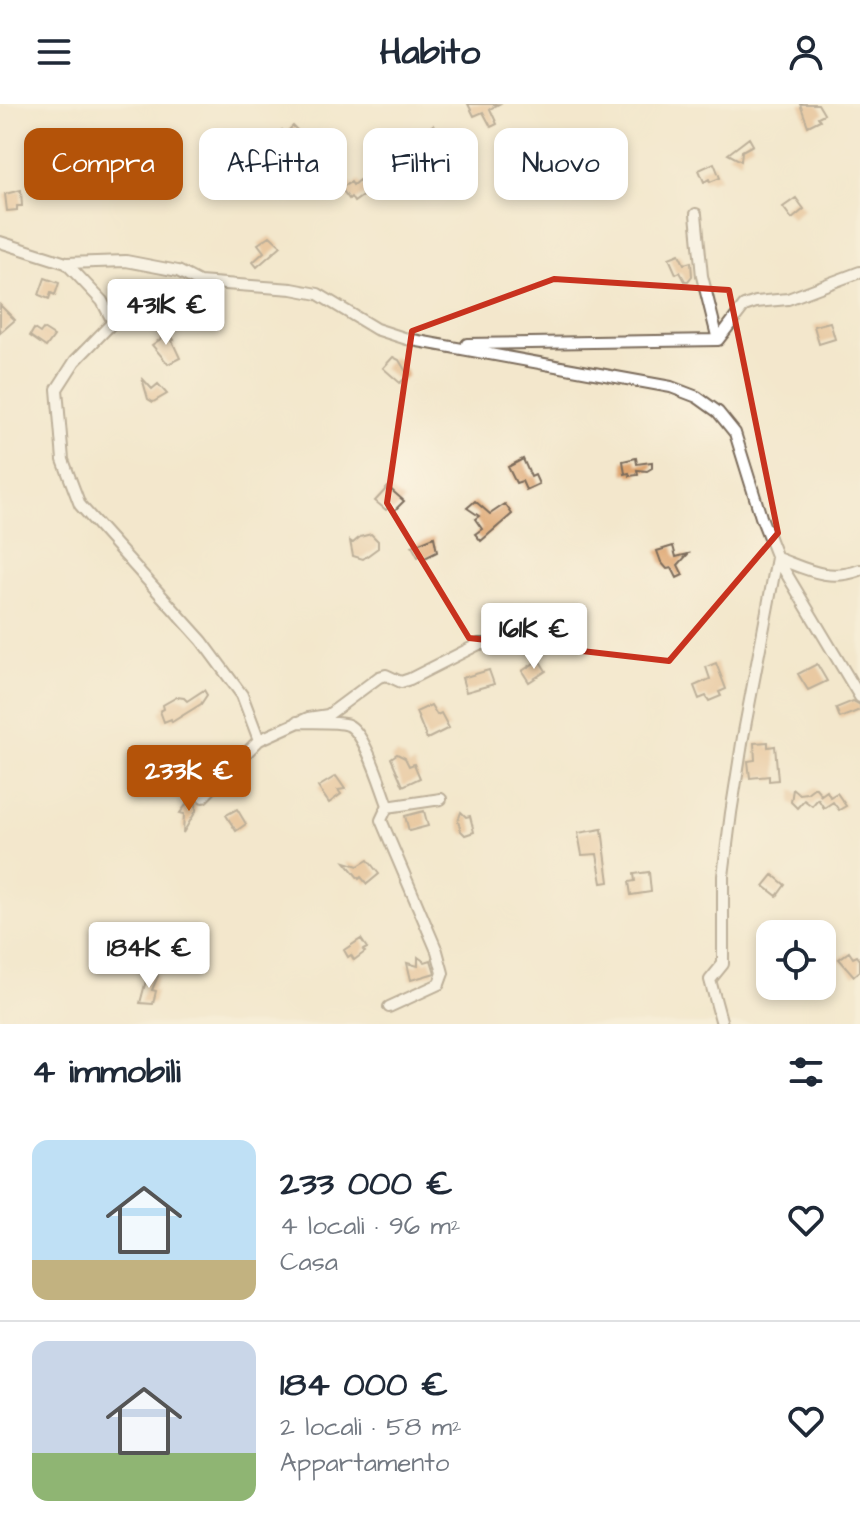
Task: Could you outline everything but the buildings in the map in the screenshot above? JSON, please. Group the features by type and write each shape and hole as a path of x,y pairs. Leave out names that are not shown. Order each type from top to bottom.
{"street":[{"path":"696,214 702,276 718,340"},
{"path":"0,242 66,263 126,261 178,271 199,282 318,294 376,329 407,339 671,387 697,397 718,412 735,433 777,558 860,697"},
{"path":"66,263 102,301 113,322 75,361 57,389 63,460 80,505 202,641 242,695 259,740"},
{"path":"718,340 744,306 788,299 860,272"},
{"path":"437,344 718,340"},
{"path":"777,558 827,576 845,576 860,570"},
{"path":"722,1024 710,980 723,964 723,876 731,813 777,558"},
{"path":"203,797 259,740 297,722 328,715 379,677 386,675 401,682 479,644 486,644"},
{"path":"297,722 345,724 355,730 362,741 387,807 381,820 437,951 443,973 439,984 389,1007"},
{"path":"387,807 441,799"}],"highlighted area":[{"path":"554,279 729,290 778,533 669,661 469,638 387,503 412,331"}]}
